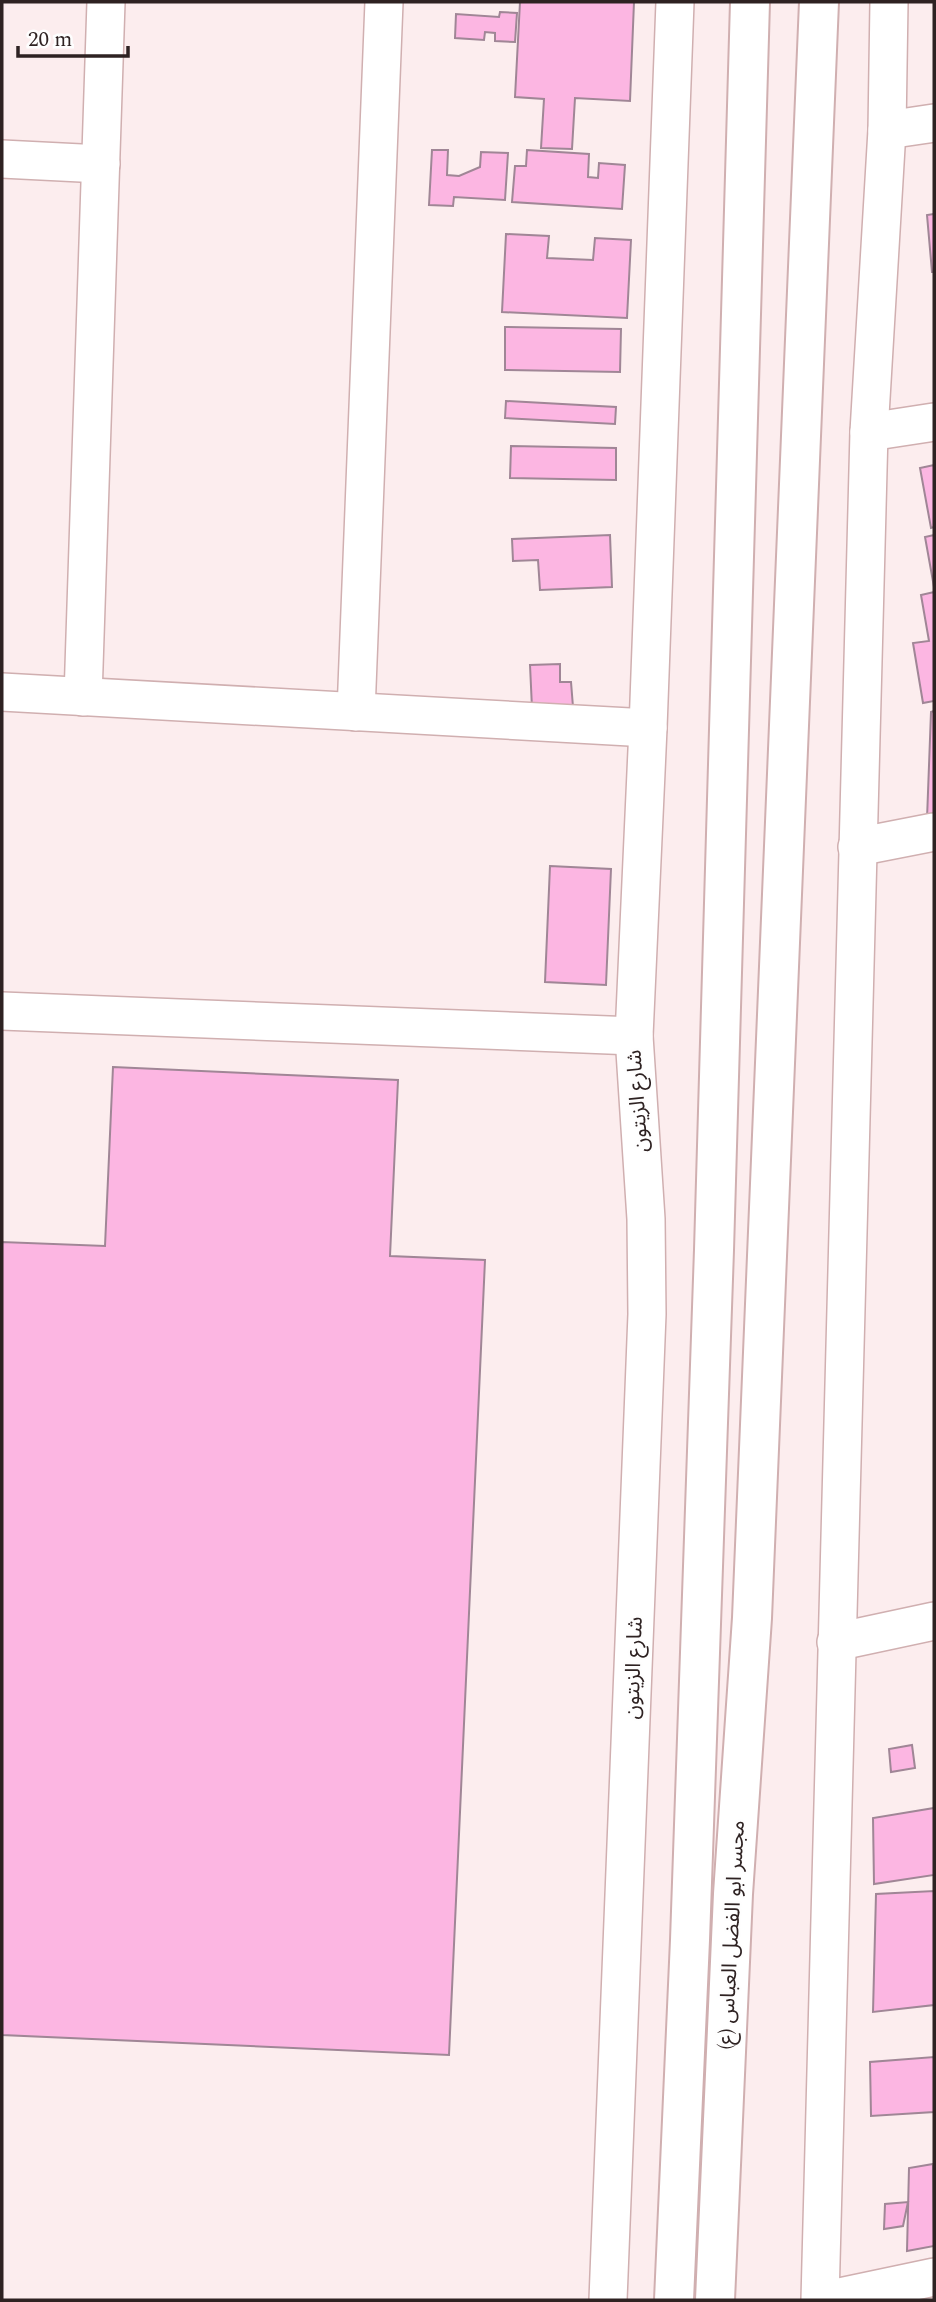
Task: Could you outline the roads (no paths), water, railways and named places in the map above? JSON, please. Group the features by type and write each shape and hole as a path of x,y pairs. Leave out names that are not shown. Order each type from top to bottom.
{"main road":[{"name":"مجسر ابو الفضل العباس (ع)","path":"674,2300 682,2157 703,1576 750,2"},
{"name":"مجسر ابو الفضل العباس (ع)","path":"715,2300 733,1894 753,1570 778,1035 820,2"}],"street":[{"path":"83,696 106,2"},
{"path":"356,712 384,2"},
{"name":"شارع الزيتون","path":"608,2300 647,1314 646,1219 634,1036 675,2"},
{"path":"889,2 887,130 869,432 836,1642 822,2300 934,2277"},
{"path":"887,130 934,123"},
{"path":"2,159 101,164"},
{"path":"869,432 934,422"},
{"path":"2,692 648,728"},
{"path":"857,847 934,832"},
{"path":"2,1011 634,1036"},
{"path":"836,1642 934,1621"}]}
